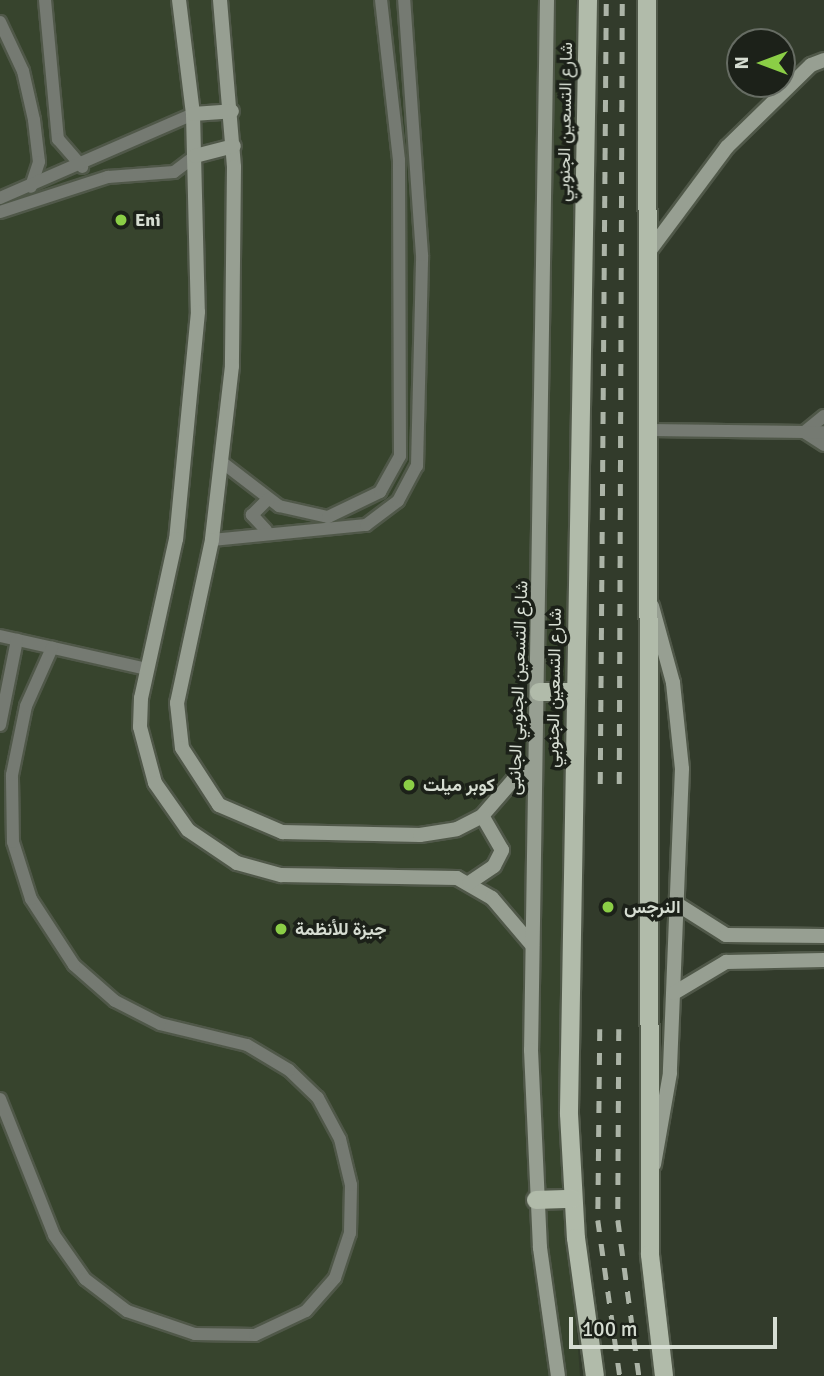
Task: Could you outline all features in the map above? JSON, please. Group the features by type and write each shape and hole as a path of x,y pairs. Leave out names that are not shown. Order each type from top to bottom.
{"main road":[{"name":"شارع التسعين الجنوبي","path":"588,0 575,691 572,1199 595,1376"},
{"path":"647,0 650,1180 654,1307 664,1376"},
{"path":"539,691 575,691"},
{"path":"536,1200 572,1199"}],"street":[{"path":"45,0 58,139 82,167"},
{"path":"178,0 193,114 198,312 188,447 146,669 140,727 155,783 182,823 211,849 281,874 443,877 470,883 532,945"},
{"path":"220,0 232,111 237,258 223,463 212,540 177,702 182,748 203,789 238,818 282,832 439,833 482,816 514,779 534,769"},
{"path":"223,463 268,499 303,515 340,514 380,492 400,456 395,114 381,0"},
{"path":"212,540 266,530 328,533 366,525 398,501 417,466 422,343 415,113 404,0"},
{"name":"شارع التسعين الجنوبي الجانبى","path":"547,0 539,691 534,769 532,945 536,1200 558,1376"},
{"path":"0,22 23,71 34,120 39,162 31,187"},
{"path":"649,253 727,147 818,63 824,54"},
{"path":"0,198 82,167 193,114 232,111"},
{"path":"395,114 415,113"},
{"path":"0,212 108,177 174,172 195,156 233,146"},
{"path":"804,432 824,416"},
{"path":"650,430 824,432"},
{"path":"804,432 824,445"},
{"path":"266,530 252,516 255,505 268,499"},
{"path":"650,600 667,655 680,740 674,993 667,1099 650,1180"},
{"path":"0,636 146,669"},
{"path":"0,725 17,640"},
{"path":"0,1099 63,1251 85,1279 127,1311 195,1334 255,1335 300,1315 335,1278 350,1233 351,1185 340,1139 318,1098 289,1070 247,1045 160,1024 115,1001 74,965 32,899 13,842 12,775 26,706 52,648"},
{"path":"470,883 494,866 502,850 482,816"},
{"path":"677,904 726,935 824,936"},
{"path":"674,993 726,962 824,960"}],"shaded area":[{"path":"0,0 576,0 571,1253 580,1376 0,1376"}],"railway":[{"path":"600,784 606,0"},
{"path":"619,784 622,0"},
{"path":"600,1029 598,1220 620,1376"},
{"path":"619,1029 618,1220 639,1376"}],"place":[{"name":"Eni","path":"121,220"},
{"name":"كوبر ميلت","path":"409,785"},
{"name":"النرجس","path":"608,907"},
{"name":"جيزة للأنظمة","path":"281,929"}]}
